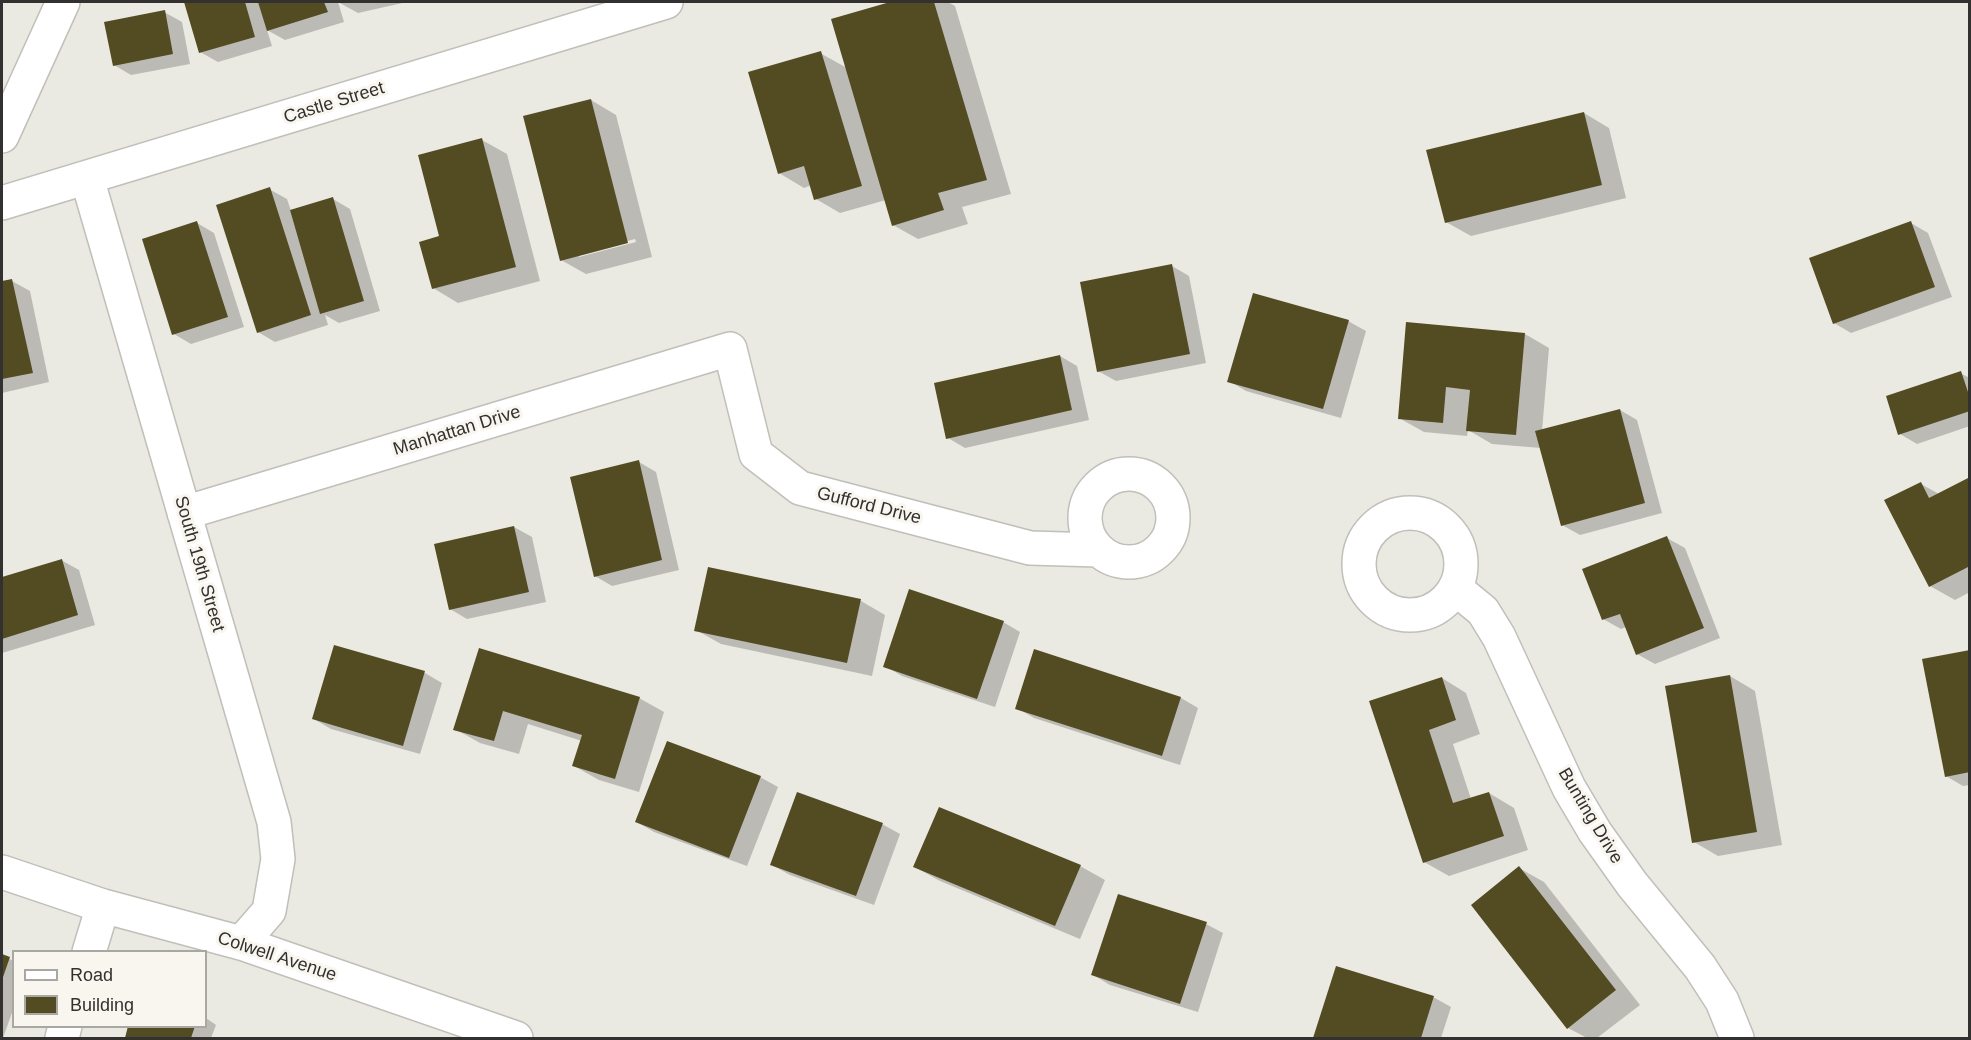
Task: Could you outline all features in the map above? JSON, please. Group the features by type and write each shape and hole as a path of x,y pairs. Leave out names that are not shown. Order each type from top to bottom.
{"street":[{"path":"2,136 63,2"},
{"name":"Castle Street","path":"2,203 666,2"},
{"name":"South 19th Street","path":"87,178 274,822 278,859 269,911 242,943"},
{"name":"Manhattan Drive","path":"184,513 730,349"},
{"name":"Gufford Drive","path":"730,349 756,454 800,488 1030,548 1098,550"},
{"name":"Bunting Drive","path":"1455,588 1483,611 1499,636 1569,788 1595,832 1632,884 1700,967 1722,1001 1737,1038"},
{"name":"Colwell Avenue","path":"2,872 103,906 242,943 516,1038"},
{"path":"89,950 103,906"}],"building":[{"path":"184,2 245,2 255,37 199,53"},
{"path":"258,2 324,2 328,12 267,31"},
{"path":"890,2 934,2 987,180 938,193 944,210 892,226 831,19"},
{"path":"165,10 173,54 113,66 104,22"},
{"path":"821,51 862,186 814,200 804,166 778,174 748,72"},
{"path":"591,99 628,243 560,261 523,116"},
{"path":"1584,112 1602,185 1445,223 1426,150"},
{"path":"482,138 516,267 432,289 419,242 439,236 418,155"},
{"path":"270,187 311,315 257,333 216,205"},
{"path":"333,197 364,301 320,314 290,210"},
{"path":"197,221 228,317 172,335 142,239"},
{"path":"1911,221 1935,287 1833,324 1809,258"},
{"path":"1172,264 1190,354 1097,372 1080,282"},
{"path":"12,279 33,373 2,379 2,281"},
{"path":"1253,293 1349,320 1323,409 1227,382"},
{"path":"1406,322 1525,333 1516,435 1466,431 1470,390 1446,387 1443,423 1398,419"},
{"path":"1060,355 1072,410 946,439 934,383"},
{"path":"1961,371 1970,398 1970,411 1898,435 1886,396"},
{"path":"1620,409 1645,503 1561,526 1535,431"},
{"path":"639,460 662,560 594,577 570,477"},
{"path":"1970,477 1970,566 1929,587 1884,500 1921,482 1929,498"},
{"path":"514,526 529,592 449,610 434,544"},
{"path":"1667,536 1704,628 1636,655 1620,614 1602,620 1582,569"},
{"path":"62,559 78,615 2,639 2,577"},
{"path":"708,567 861,599 847,663 694,631"},
{"path":"909,589 1004,621 977,699 883,667"},
{"path":"334,645 425,671 403,746 312,719"},
{"path":"479,648 640,697 615,779 572,766 582,735 503,711 494,741 453,730"},
{"path":"1034,649 1181,697 1162,756 1015,709"},
{"path":"1970,650 1970,772 1945,777 1922,659"},
{"path":"1730,675 1757,832 1692,843 1665,686"},
{"path":"1442,677 1456,720 1429,730 1453,803 1489,792 1504,836 1423,863 1369,701"},
{"path":"667,741 761,776 729,858 635,822"},
{"path":"797,792 883,823 856,896 770,865"},
{"path":"939,807 1081,865 1055,926 913,867"},
{"path":"1519,866 1616,990 1567,1029 1471,905"},
{"path":"1118,894 1207,922 1180,1004 1091,975"},
{"path":"2,954 10,957 2,980"},
{"path":"1336,966 1434,996 1421,1038 1313,1038"},
{"path":"128,1028 194,1028 191,1038 125,1038"}]}
